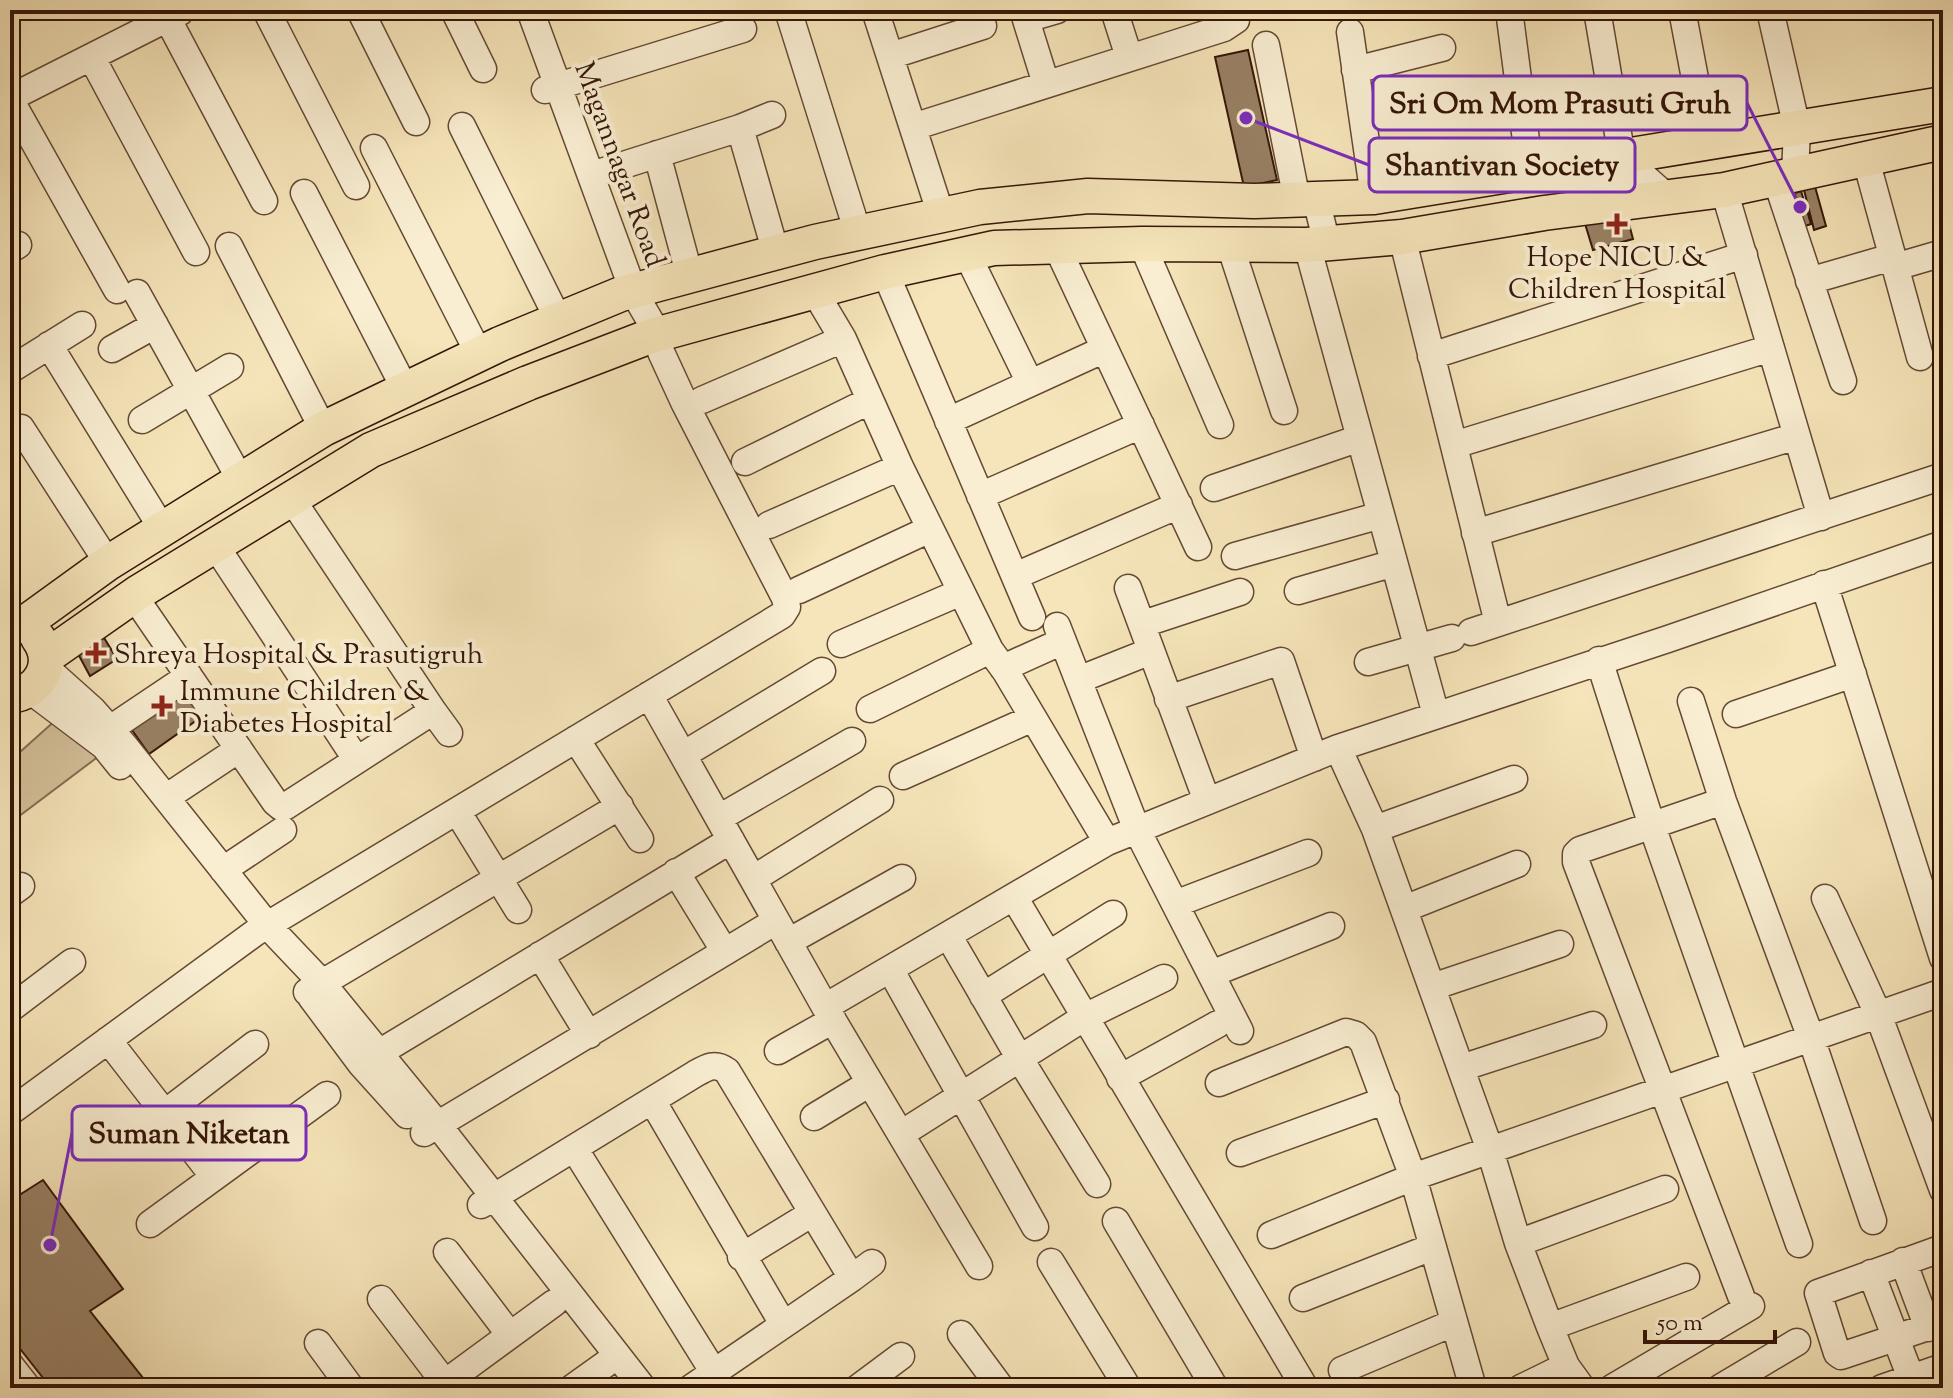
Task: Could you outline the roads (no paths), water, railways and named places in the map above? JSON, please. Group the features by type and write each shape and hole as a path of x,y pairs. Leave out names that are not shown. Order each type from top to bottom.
{"main road":[{"path":"15,626 187,512 323,429 558,319 628,294 776,253 980,207 1088,196 1306,200 1374,197 1943,104"},
{"path":"27,685 136,594 371,450 528,383 885,272 994,248 1142,244 1317,245 1402,237 1544,213 1724,190 1943,142"},
{"path":"15,626 32,632 42,642 27,685"}],"street":[{"path":"266,10 356,186"},
{"path":"360,10 416,122"},
{"path":"454,10 483,69"},
{"name":"Magannagar Road","path":"517,10 592,175 628,294"},
{"name":"Magannagar Road","path":"530,10 552,88 628,294"},
{"path":"788,10 858,233"},
{"path":"875,10 941,215"},
{"path":"1046,84 1025,14 1057,10"},
{"path":"1114,10 1129,57"},
{"path":"913,127 1224,28 1236,20 1236,10"},
{"path":"1509,10 1530,171"},
{"path":"1597,10 1622,157 1667,197"},
{"path":"1682,10 1707,142"},
{"path":"1770,10 1797,128 1785,177 1809,281 1843,381"},
{"path":"240,479 155,325 127,292 10,99 92,58 171,13 264,201"},
{"path":"890,56 983,26"},
{"path":"552,88 743,29"},
{"path":"1350,32 1374,197"},
{"path":"1266,45 1317,245 1360,438 1436,715"},
{"path":"1355,70 1442,48"},
{"path":"92,58 196,252"},
{"path":"592,175 772,115"},
{"path":"462,126 558,319"},
{"path":"740,128 776,253"},
{"path":"374,148 479,354"},
{"path":"657,154 690,277"},
{"path":"1866,160 1920,357"},
{"path":"1724,190 1821,517"},
{"path":"304,193 405,389"},
{"path":"1402,237 1498,623"},
{"path":"1142,244 1220,425"},
{"path":"1056,245 1198,547"},
{"path":"1230,245 1284,411"},
{"path":"229,246 323,429"},
{"path":"966,252 1030,383"},
{"path":"1809,281 1943,253"},
{"path":"1431,356 1744,255"},
{"path":"885,272 1015,576 1050,628 1078,680 1137,830 1211,974 1229,1028 1120,1078"},
{"path":"815,292 843,339 900,467 996,659 1107,842"},
{"path":"10,1112 261,929 782,615 787,607 785,598 656,342 628,294"},
{"path":"10,370 82,325"},
{"path":"112,349 155,325"},
{"path":"702,400 843,339"},
{"path":"49,345 163,530"},
{"path":"1454,445 1771,348"},
{"path":"948,421 1105,349"},
{"path":"142,420 230,367"},
{"path":"745,462 869,401"},
{"path":"980,496 1141,425"},
{"path":"21,428 281,807 433,711"},
{"path":"1475,533 1797,436"},
{"path":"1214,488 1360,438"},
{"path":"769,525 900,467"},
{"path":"1368,662 1462,635 1943,476"},
{"path":"291,498 449,733"},
{"path":"1015,576 1179,505"},
{"path":"1235,556 1381,515"},
{"path":"799,590 930,529"},
{"path":"778,1051 890,969 1107,842 1338,748 1943,544"},
{"path":"215,545 356,759"},
{"path":"1298,591 1394,563"},
{"path":"1824,584 1943,958"},
{"path":"1128,588 1207,801"},
{"path":"841,644 961,592"},
{"path":"1143,624 1240,592"},
{"path":"870,709 996,659 1050,628"},
{"path":"1078,680 1151,651"},
{"path":"1599,660 1652,826 1799,1244"},
{"path":"1168,699 1281,661 1314,758"},
{"path":"683,755 822,671"},
{"path":"1736,714 1853,674"},
{"path":"110,729 189,676"},
{"path":"27,685 110,729 223,870 261,929"},
{"path":"27,685 104,746 315,988 487,1202 643,1388"},
{"path":"649,695 829,1014 979,1266"},
{"path":"1691,701 1723,801 1811,1038 1873,1221"},
{"path":"903,776 1033,718"},
{"path":"576,739 640,839"},
{"path":"370,1059 676,872 725,829 852,741"},
{"path":"1338,748 1375,829 1550,1327 1566,1366 1582,1388"},
{"path":"167,797 239,749"},
{"path":"1375,829 1514,779"},
{"path":"753,879 880,800"},
{"path":"1612,1388 1746,1301 1576,862 1576,854 1580,850 1723,801"},
{"path":"315,988 620,806"},
{"path":"457,811 518,910"},
{"path":"223,870 283,830"},
{"path":"1175,904 1308,853"},
{"path":"1404,909 1517,864"},
{"path":"676,872 725,952"},
{"path":"431,1129 725,952 782,931 902,878"},
{"path":"1014,897 1305,1388"},
{"path":"1825,898 1878,1014 1943,1190"},
{"path":"983,996 1113,914"},
{"path":"1211,974 1331,926"},
{"path":"948,935 1097,1184"},
{"path":"1432,987 1560,944"},
{"path":"540,955 589,1035"},
{"path":"10,1009 72,962"},
{"path":"890,969 1035,1227"},
{"path":"901,1134 1085,1017 1164,978"},
{"path":"1271,1235 1413,1177 1943,992"},
{"path":"1461,1068 1593,1025"},
{"path":"1219,1083 1346,1032 1356,1035 1363,1042 1413,1177 1473,1388"},
{"path":"108,1040 214,1177"},
{"path":"165,1113 255,1044"},
{"path":"487,1202 695,1074 711,1066 720,1066 727,1071 811,1214 862,1270 691,1388"},
{"path":"814,1117 870,1083"},
{"path":"150,1224 327,1095"},
{"path":"1240,1153 1386,1100"},
{"path":"653,1102 783,1324"},
{"path":"574,1148 713,1371"},
{"path":"1518,1243 1665,1189"},
{"path":"487,1202 554,1303 628,1388"},
{"path":"741,1257 811,1214"},
{"path":"1116,1221 1215,1388"},
{"path":"1303,1298 1432,1247"},
{"path":"1903,1261 1935,1325 1841,1356 1837,1353 1818,1293 1824,1288 1871,1273 1903,1261 1943,1248"},
{"path":"447,1252 510,1335"},
{"path":"1051,1262 1128,1388"},
{"path":"1871,1273 1911,1378"},
{"path":"1550,1327 1686,1277"},
{"path":"381,1299 442,1386 554,1303"},
{"path":"1342,1370 1453,1323"},
{"path":"961,1334 1001,1388"},
{"path":"1720,1388 1797,1342"},
{"path":"318,1343 351,1388"},
{"path":"858,1388 901,1356"},
{"path":"572,1388 607,1363"},
{"path":"1521,1388 1566,1366"},
{"path":"1882,1388 1943,1367"}],"place":[{"name":"Shantivan Society","path":"1246,118"},
{"name":"Sri Om Mom Prasuti Gruh","path":"1800,207"},
{"name":"Hope NICU & Children Hospital","path":"1617,224"},
{"name":"Shreya Hospital & Prasutigruh","path":"96,653"},
{"name":"Immune Children & Diabetes Hospital","path":"162,706"},
{"name":"Suman Niketan","path":"50,1245"}]}
